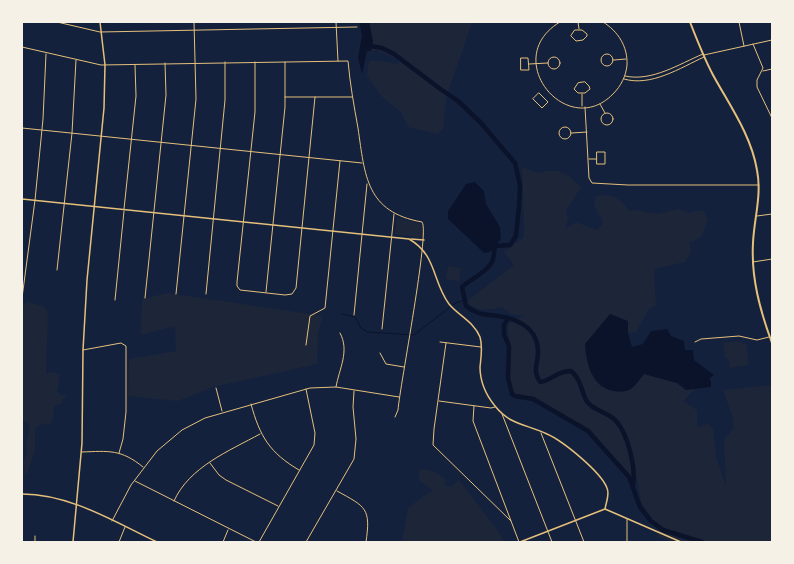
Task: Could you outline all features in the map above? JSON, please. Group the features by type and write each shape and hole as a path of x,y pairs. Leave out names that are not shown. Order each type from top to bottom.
{"main road":[{"path":"690,22 704,55 743,126 756,163 759,185 752,262 756,292 772,343"}],"street":[{"path":"57,22 100,32 357,27"},
{"path":"73,542 82,452 83,350 87,280 102,136 105,90 105,65 100,22"},
{"path":"176,294 196,99 194,22"},
{"path":"336,22 338,61"},
{"path":"560,22 550,29 543,37 537,52 536,63 539,79 549,94 568,105 582,107 600,103 615,92 624,78 626,59 623,45 618,36 603,22"},
{"path":"578,22 579,30"},
{"path":"739,22 744,46"},
{"path":"575,30 579,30 582,30 587,34 587,36 583,40 576,41 571,37 575,30"},
{"path":"624,76 641,78 651,76 704,55 772,40"},
{"path":"753,44 763,71"},
{"path":"22,47 76,60 105,65 348,61 363,164 367,181 354,315"},
{"path":"22,298 35,200 42,130 46,53"},
{"path":"614,60 608,53 606,53 601,59 601,62 606,66 609,66 614,60 626,59"},
{"path":"624,78 638,81 649,80 704,55"},
{"path":"552,56 555,56 560,61 556,69 553,69 548,63 552,56"},
{"path":"521,58 528,58 528,64 529,70 521,70 521,58"},
{"path":"57,270 72,133 76,60"},
{"path":"206,294 226,100 225,62"},
{"path":"255,62 255,112 237,282 238,289 287,295 296,290 315,98"},
{"path":"266,292 285,98 285,62"},
{"path":"145,298 166,95 165,63"},
{"path":"528,64 548,63"},
{"path":"115,300 136,96 135,64"},
{"path":"772,69 763,71 757,80 757,87 772,118"},
{"path":"585,82 590,86 590,89 586,93 582,93 578,93 574,87 578,83 585,82"},
{"path":"539,93 544,99 548,102 542,108 533,99 539,93"},
{"path":"582,93 582,107"},
{"path":"544,99 549,94"},
{"path":"285,98 353,97"},
{"path":"600,103 605,113 613,116 610,126 601,122 605,113"},
{"path":"585,107 588,132 589,178 592,182 759,185"},
{"path":"571,133 565,140 559,134 564,127 571,133 588,132"},
{"path":"22,128 363,164"},
{"path":"597,152 605,152 605,164 597,164 597,159 597,152"},
{"path":"589,159 597,159"},
{"path":"306,345 310,316 325,308 340,161"},
{"path":"367,181 376,196 394,213 405,218 422,222 424,226 423,250 410,342 404,367 398,410 395,416"},
{"path":"22,199 424,240"},
{"path":"382,329 394,213"},
{"path":"756,216 772,214"},
{"path":"409,239 423,250 432,264 442,292 450,304 475,328 480,336 482,347 481,379 488,396 495,406 518,424 540,430 556,438 574,451 605,484 608,496 604,509"},
{"path":"752,262 772,259"},
{"path":"336,387 345,352 343,339 340,333"},
{"path":"696,342 700,339 735,336 757,340 770,337"},
{"path":"440,342 482,347"},
{"path":"83,350 121,343 127,348 125,430 119,452"},
{"path":"446,343 433,435 434,446 511,521"},
{"path":"380,353 386,364 404,367"},
{"path":"112,521 134,481 144,468 161,448 182,430 196,422 222,412 306,389 336,387 399,397"},
{"path":"216,388 222,412"},
{"path":"258,542 311,451 315,438 306,389"},
{"path":"306,542 352,462 355,454 356,439 353,407 354,390"},
{"path":"438,401 491,408 495,406"},
{"path":"251,404 260,434 277,456 300,470"},
{"path":"474,406 473,421 520,542 604,509 681,542"},
{"path":"502,413 552,542"},
{"path":"540,430 584,542"},
{"path":"174,501 186,482 197,471 260,434"},
{"path":"82,452 119,452 144,468"},
{"path":"210,463 222,478 279,507"},
{"path":"134,481 256,542"},
{"path":"336,490 359,504 366,512 368,521 366,542"},
{"path":"22,494 51,498 76,505 157,542"},
{"path":"627,518 627,542"},
{"path":"119,542 125,527"},
{"path":"223,542 229,529"},
{"path":"35,536 35,542"}],"shaded area":[{"path":"359,22 369,22 373,41 371,51 367,51 362,74 358,58 362,35"},
{"path":"369,22 472,22 446,98 443,129 437,134 408,127 401,112 382,97 367,76 369,61 399,64 398,59 376,50 371,51 373,41"},
{"path":"522,167 538,173 558,171 570,177 581,187 566,211 568,219 565,229 576,222 597,230 603,223 594,204 596,196 601,195 616,198 626,206 629,211 635,210 657,214 679,209 688,213 703,210 708,220 701,237 689,243 691,252 685,262 654,269 656,305 649,309 636,332 628,333 628,321 622,392 631,389 644,374 677,383 686,390 695,389 683,401 697,410 697,427 708,424 713,429 716,457 726,485 724,439 734,428 733,418 723,390 772,385 772,542 674,542 658,537 659,530 641,502 637,478 631,476 591,431 534,397 515,394 510,388 508,324 524,316 511,314 502,307 479,309 466,302 514,265 504,252 524,237"},
{"path":"475,182 484,191 486,204 500,227 501,239 490,252 484,253 448,219 448,211 466,184"},
{"path":"397,218 421,224 422,238 395,234"},
{"path":"448,266 461,268 459,281 446,279"},
{"path":"167,293 323,316 318,333 317,364 213,387 178,401 128,396 129,359 176,351 175,326 141,335 142,299"},
{"path":"28,302 43,306 48,312 46,374 52,372 60,375 57,392 61,395 68,395 63,399 62,403 54,406 53,418 48,425 43,423 35,428 35,450 27,474 25,474 24,460 27,452 26,443 30,429 28,423 22,420 22,306"},
{"path":"610,314 628,321 628,333 632,347 643,344 651,331 667,329 671,336 684,341 685,350 693,350 694,360 714,375 709,379 711,381 711,387 686,390 677,383 644,374 633,387 627,391 613,391 600,385 595,379 589,366 585,344"},
{"path":"738,341 746,344 749,365 730,368 728,358 725,358 723,343"},
{"path":"424,469 435,472 445,479 445,485 451,487 459,480 498,531 504,542 402,542 408,508 433,491 419,480 420,470"}],"waterway":[{"path":"370,43 371,46 382,48 394,54 458,101 481,123 515,163 520,185 516,236 510,245 495,246 493,260 489,266 482,273 462,287 466,306 471,310 481,314 508,318 504,325 504,334 509,346 508,378 512,394 515,396 533,399 588,431 629,477 640,507 651,521 663,530 702,542"},
{"path":"342,314 355,317 361,328 367,332 414,335 454,304 464,300"},
{"path":"508,318 525,326 536,339 538,352 536,373 540,382 562,372 571,371 579,381 584,396 589,404 609,415 616,421 624,434 630,452 634,478 633,485"}]}
